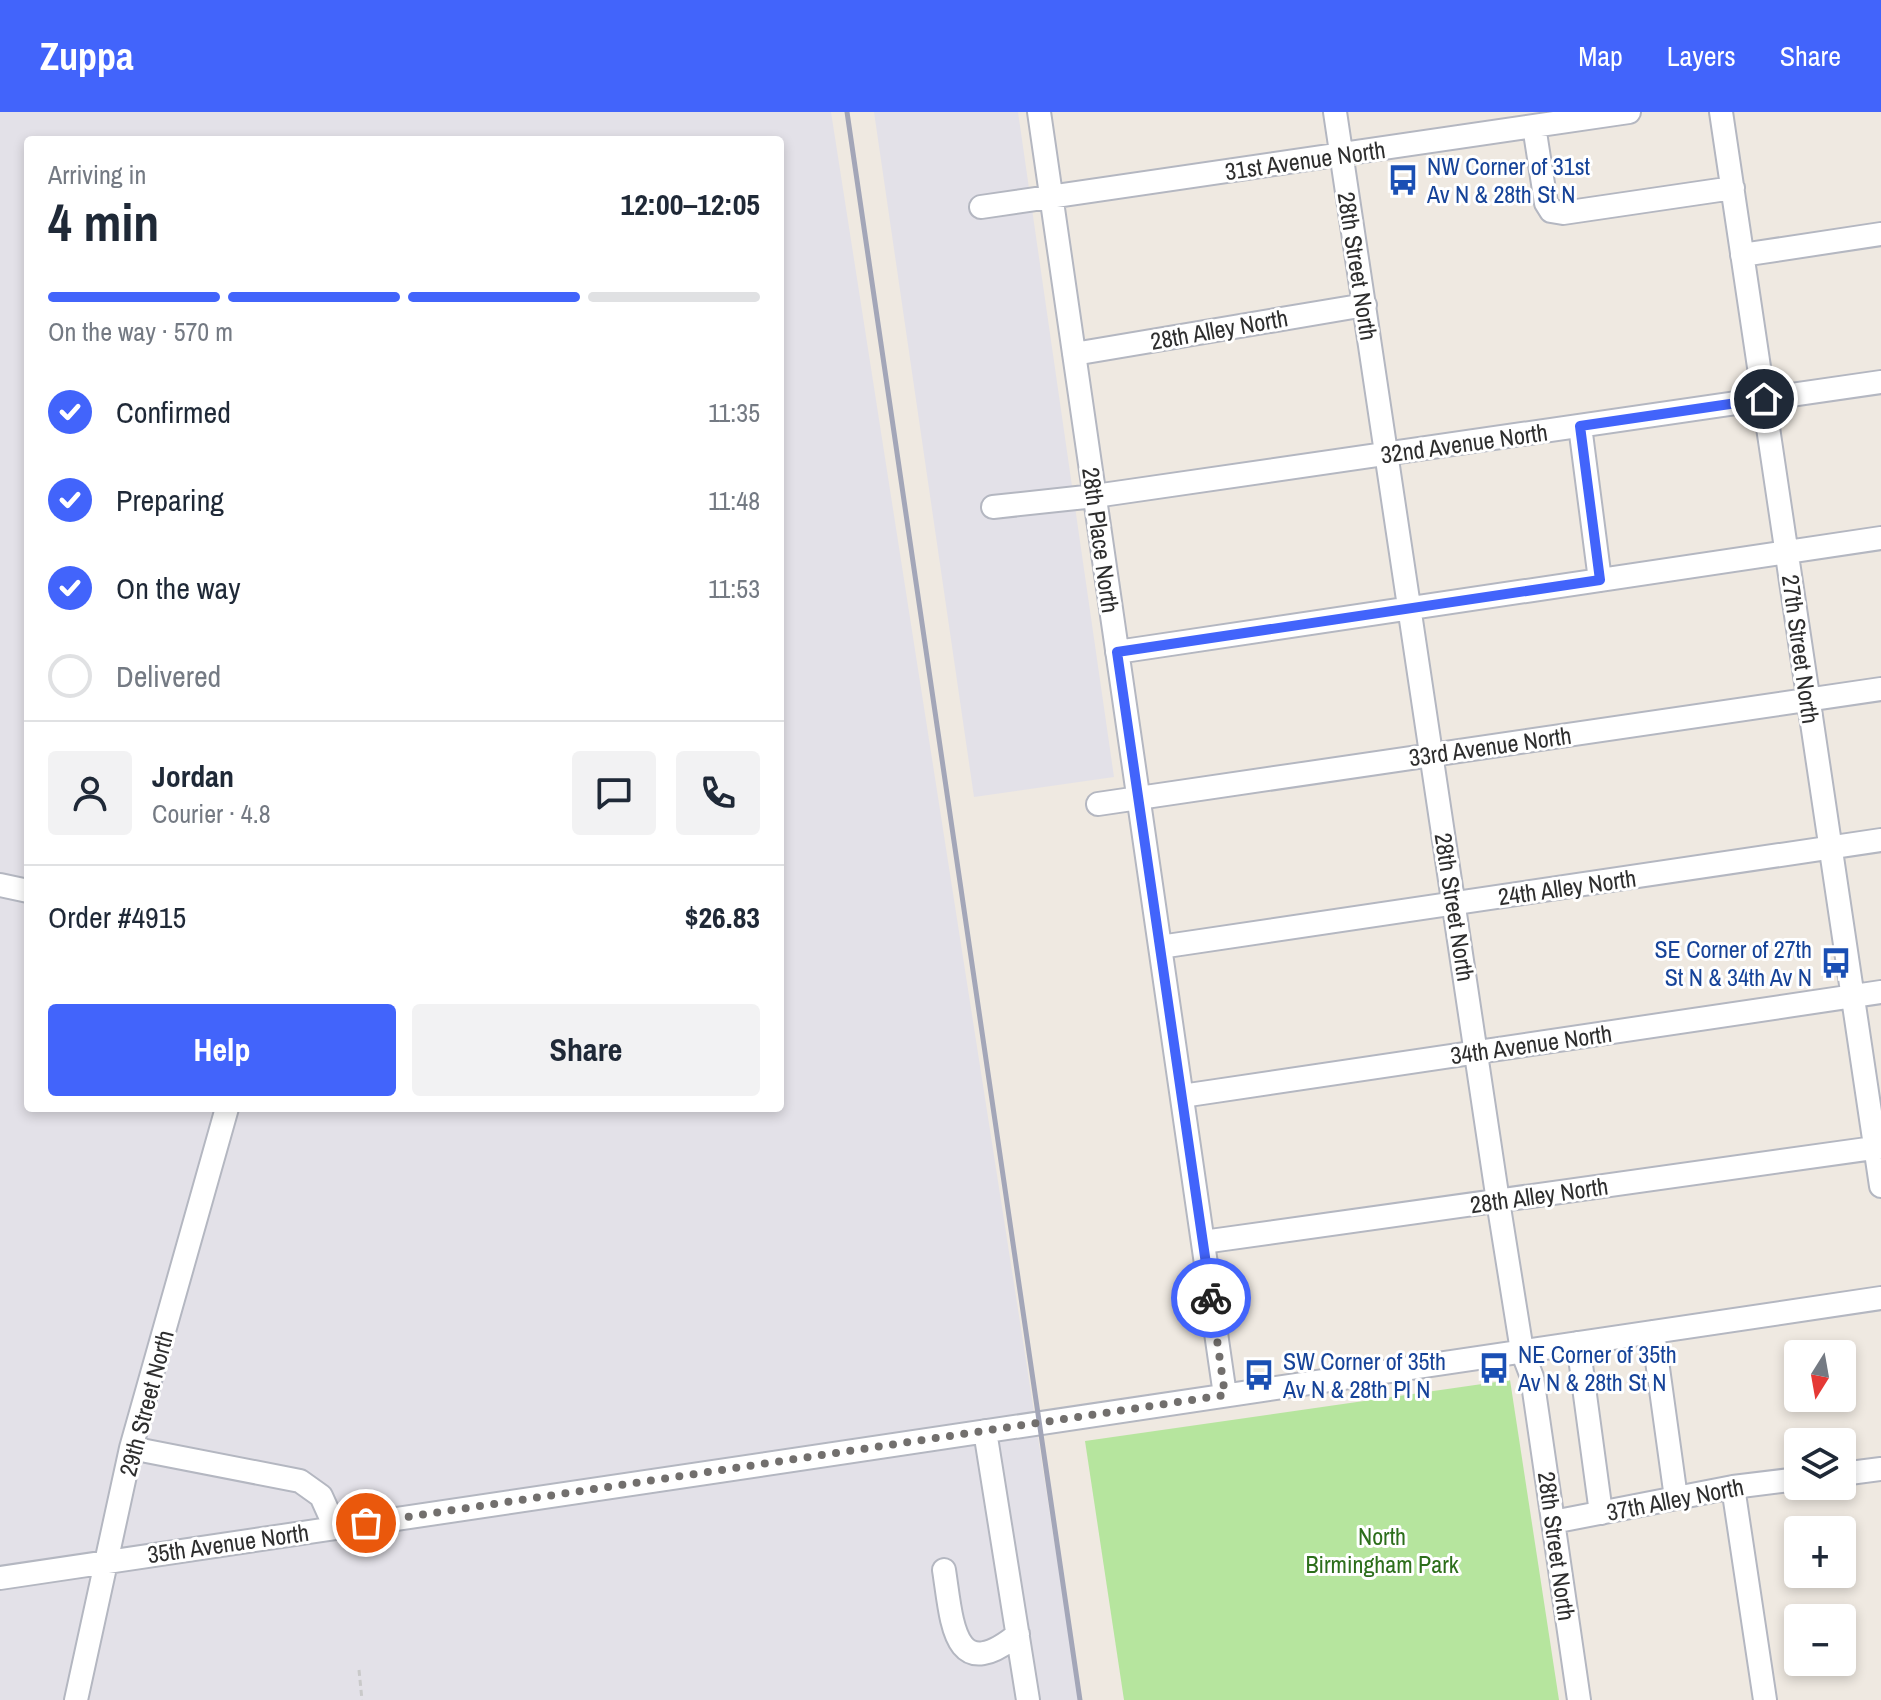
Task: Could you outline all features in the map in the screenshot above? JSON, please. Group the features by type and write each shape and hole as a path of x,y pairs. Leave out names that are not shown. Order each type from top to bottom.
{"street":[{"name":"28th Place North","path":"1039,112 1225,1395"},
{"name":"28th Street North","path":"1335,112 1498,1201 1522,1351 1532,1377 1579,1700"},
{"name":"31st Avenue North","path":"981,207 1629,112"},
{"name":"27th Street North","path":"1721,112 1878,1148 1881,1186"},
{"path":"1534,126 1546,203 1551,211 1563,213 1733,188"},
{"path":"1742,255 1881,234"},
{"name":"28th Alley North","path":"1074,354 1365,305"},
{"name":"32nd Avenue North","path":"993,507 1095,496 1881,382"},
{"path":"1580,426 1600,580"},
{"path":"1117,652 1881,538"},
{"name":"33rd Avenue North","path":"1098,804 1881,689"},
{"name":"24th Alley North","path":"1160,947 1881,840"},
{"path":"0,885 24,890"},
{"name":"34th Avenue North","path":"1182,1096 1881,992"},
{"name":"29th Street North","path":"76,1700 109,1561 131,1448 226,1112"},
{"name":"28th Alley North","path":"1203,1242 1878,1148"},
{"name":"35th Avenue North","path":"0,1578 1881,1298"},
{"path":"1653,1332 1676,1498"},
{"path":"1578,1343 1601,1513"},
{"path":"985,1431 1028,1700"},
{"path":"131,1448 300,1481 321,1496 335,1527"},
{"path":"1856,1472 1881,1469"},
{"name":"37th Alley North","path":"1553,1522 1733,1487 1784,1481"},
{"path":"1733,1487 1765,1700"},
{"path":"944,1570 952,1619 959,1643 966,1651 975,1655 994,1652 1018,1634"}],"path":[{"path":"359,1670 362,1700"}],"shaded area":[{"path":"0,112 831,112 1079,1700 0,1700"},
{"path":"874,112 1018,112 1114,777 974,797"}],"green space":[{"name":"North Birmingham Park","path":"1510,1380 1559,1700 1124,1700 1085,1441"}],"railway":[{"path":"847,112 1080,1700"}],"way so far":[{"path":"366,1523 1225,1395 1211,1298"}],"place":[{"name":"NW Corner of 31st Av N & 28th St N","path":"1403,180"},
{"name":"SE Corner of 27th St N & 34th Av N","path":"1836,963"},
{"name":"NE Corner of 35th Av N & 28th St N","path":"1494,1368"},
{"name":"SW Corner of 35th Av N & 28th Pl N","path":"1259,1375"}],"route":[{"path":"1211,1298 1117,652 1600,580 1580,426 1764,399"}]}
